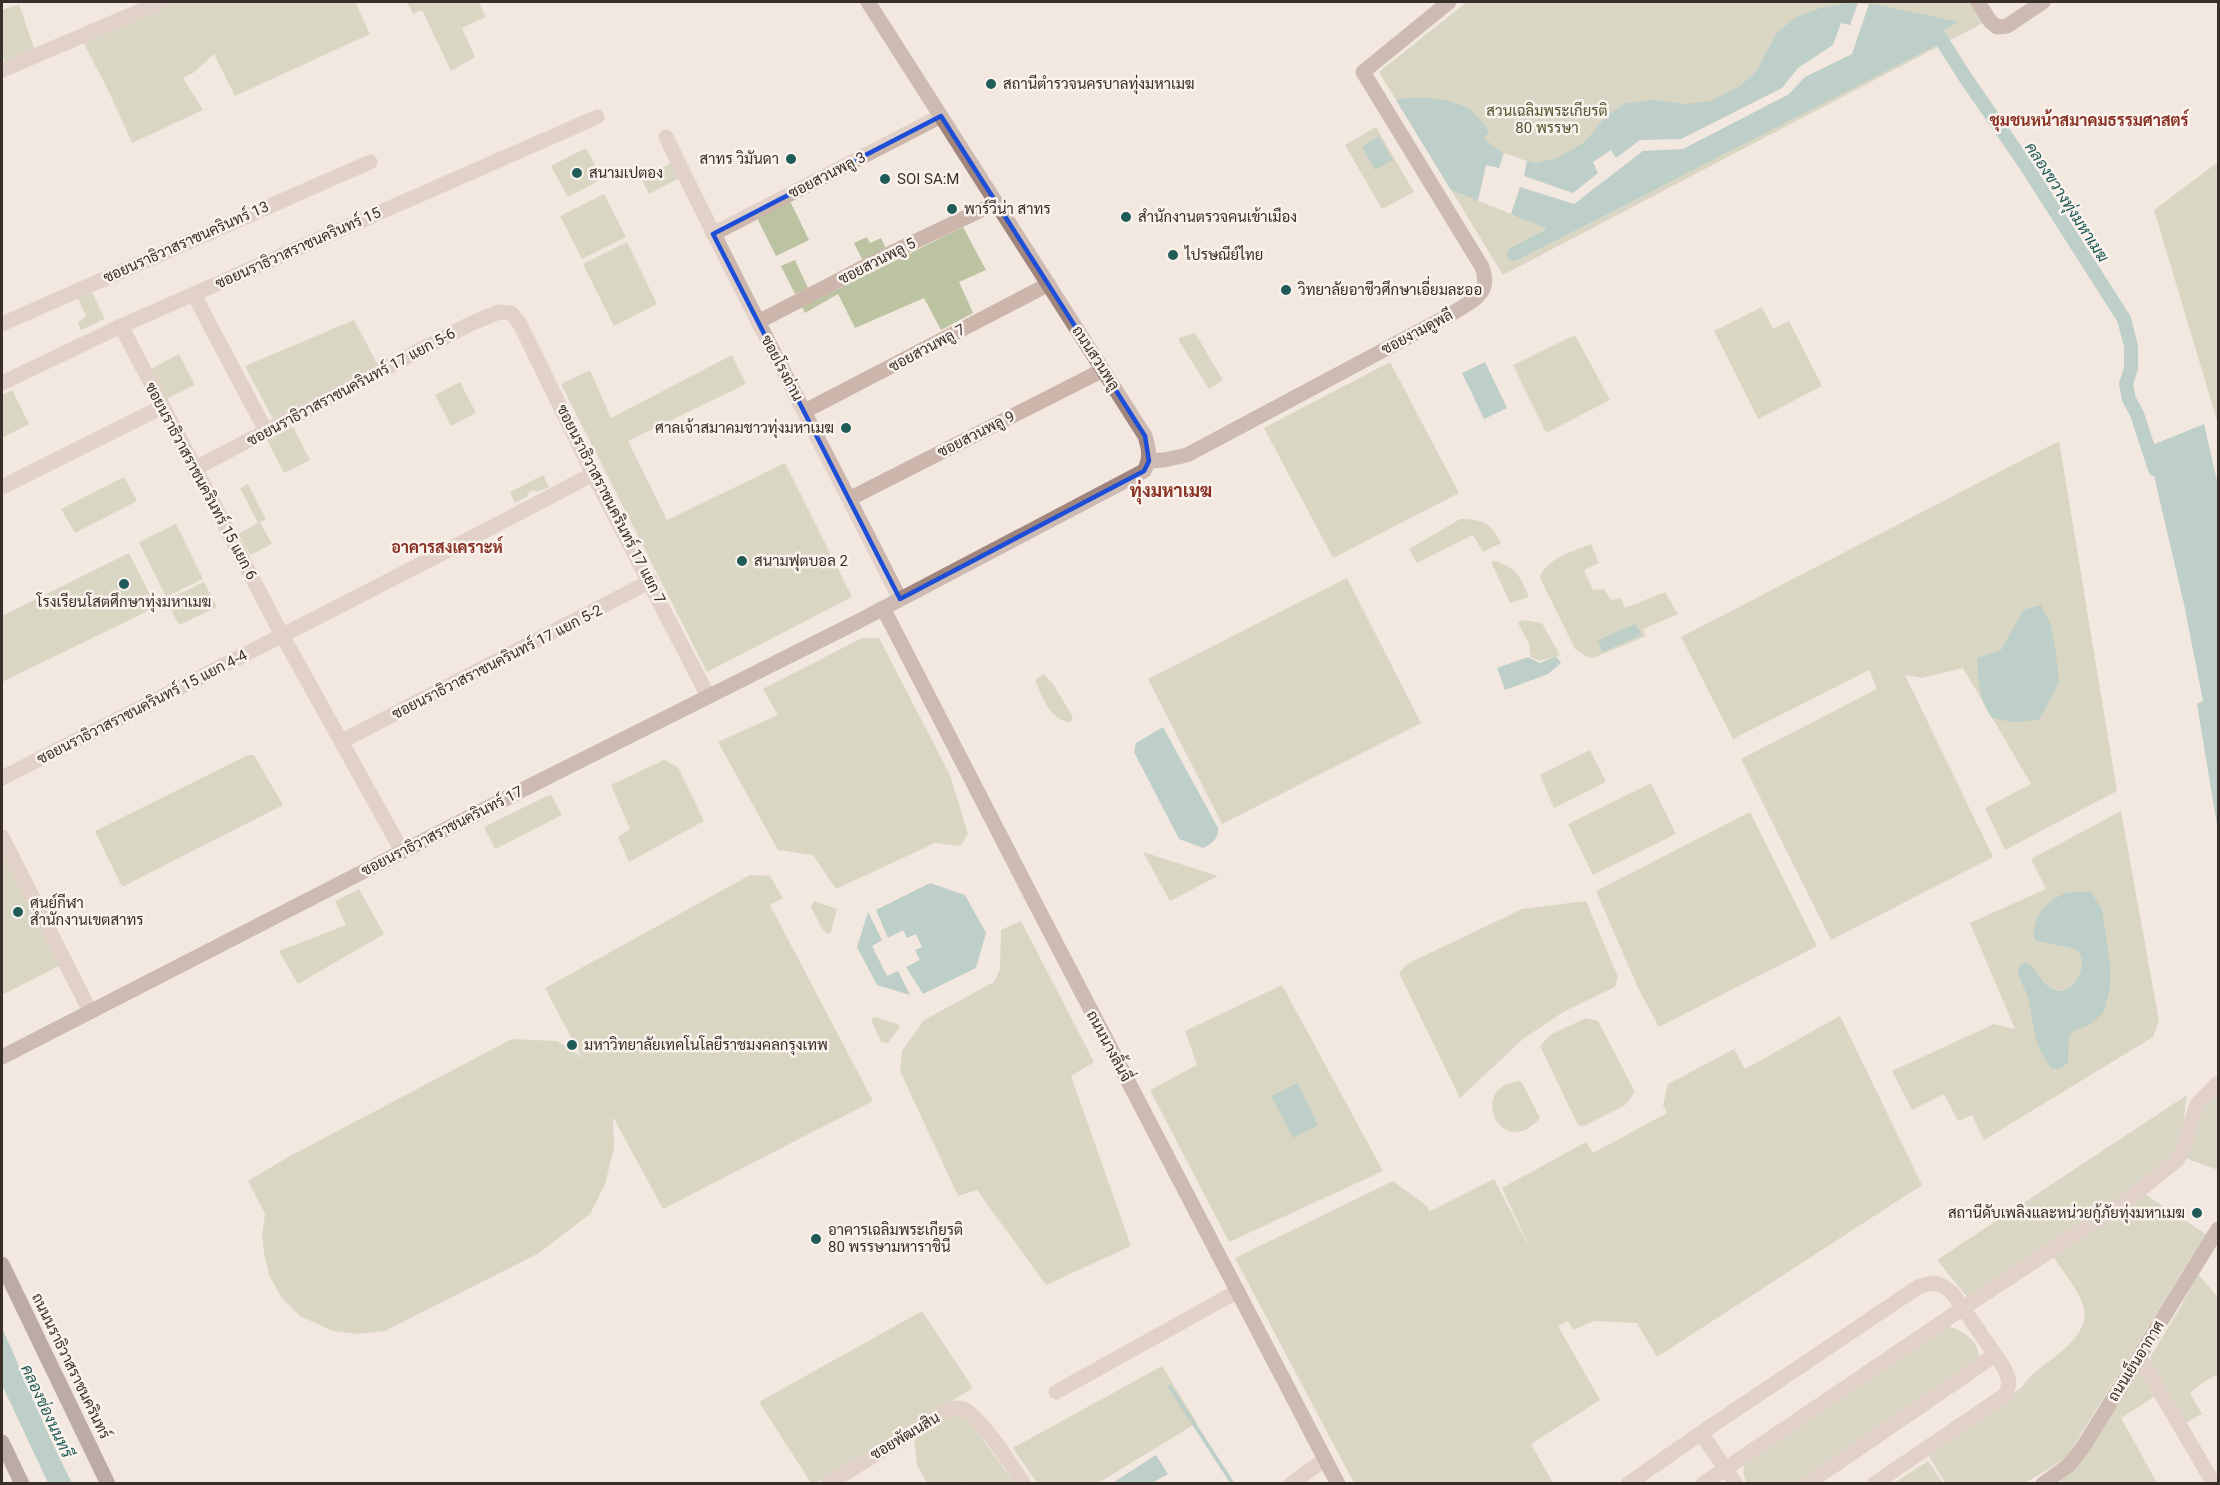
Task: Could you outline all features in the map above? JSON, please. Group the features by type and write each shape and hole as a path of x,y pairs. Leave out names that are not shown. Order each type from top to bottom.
{"main road":[{"name":"ถนนนราธิวาสราชนครินทร์","path":"2,1264 108,1484"},
{"path":"2,1442 22,1484"}],"street":[{"path":"2,70 161,2"},
{"name":"ถนนสวนพลู","path":"868,2 1145,436 1149,448 1149,461"},
{"name":"ซอยงามดูพลี","path":"1149,461 1187,455 1452,313 1476,298 1485,288 1486,279 1482,267 1363,72 1449,2"},
{"path":"1978,2 1990,21 1997,27 2007,26 2043,2"},
{"name":"ซอยสวนพลู 3","path":"713,234 941,116"},
{"name":"ซอยนราธิวาสราชนครินทร์ 15","path":"2,383 121,326 597,117"},
{"name":"ซอยโรงถ่าน","path":"666,137 713,234 900,599"},
{"name":"ซอยนราธิวาสราชนครินทร์ 13","path":"2,324 370,162"},
{"name":"ซอยสวนพลู 5","path":"758,322 996,202"},
{"name":"ซอยสวนพลู 7","path":"805,411 1048,284"},
{"path":"194,295 266,431"},
{"name":"ซอยนราธิวาสราชนครินทร์ 17 แยก 5-6","path":"194,469 470,324 499,312 511,314"},
{"name":"ซอยนราธิวาสราชนครินทร์ 17 แยก 7","path":"511,314 520,324 593,474 651,581 708,696"},
{"name":"ซอยนราธิวาสราชนครินทร์ 15 แยก 6","path":"121,326 282,635 402,851"},
{"name":"ซอยสวนพลู 9","path":"849,499 1103,370"},
{"path":"2,487 162,407"},
{"path":"883,608 1133,478 1144,471 1149,461"},
{"name":"ซอยนราธิวาสราชนครินทร์ 15 แยก 4-4","path":"2,778 363,596 593,474"},
{"name":"ซอยนราธิวาสราชนครินทร์ 17 แยก 5-2","path":"342,741 651,581"},
{"name":"ซอยนราธิวาสราชนครินทร์ 17","path":"2,1057 402,851 883,608"},
{"name":"ถนนนางลิ้นจี่","path":"883,608 1338,1484"},
{"path":"2,837 90,1011"},
{"path":"1703,1484 1963,1308 2125,1202 2168,1168 2182,1152 2196,1104 2218,1083"},
{"name":"ถนนเย็นอากาศ","path":"2043,1484 2069,1465 2083,1447 2218,1229"},
{"path":"1628,1484 1918,1287 1937,1282 1953,1294 1963,1308 2008,1376 2010,1387 2005,1395 1875,1484"},
{"path":"1056,1392 1238,1291"},
{"path":"1807,1484 1995,1355"},
{"path":"2139,1356 2214,1484"},
{"name":"ซอยพัฒนสิน","path":"828,1484 934,1418 948,1410 959,1408 978,1418 1024,1484"},
{"path":"1701,1434 1736,1484"},
{"path":"1292,1483 1325,1459"}],"highlighted area":[{"path":"941,116 1145,436 1149,461 1144,471 900,599 713,234"}],"green space":[{"path":"172,2 355,2 370,34 235,96 214,54 193,73 183,78 203,110 132,143 81,38"},
{"path":"407,2 479,2 486,17 462,28 475,57 451,71 422,10 413,14"},
{"name":"สวนเฉลิมพระเกียรติ 80 พรรษา","path":"1467,2 1970,2 1985,22 1503,275 1379,72"},
{"path":"19,4 35,51 5,63 2,51 2,10"},
{"path":"1376,127 1414,192 1382,209 1345,145"},
{"name":"สนามเปตอง","path":"586,148 602,179 568,197 551,166"},
{"path":"673,162 680,178 649,194 641,178"},
{"path":"2218,162 2218,424 2154,210"},
{"path":"604,194 626,237 582,259 560,216"},
{"path":"790,201 809,240 776,256 757,218"},
{"path":"963,227 986,270 959,282 973,313 941,330 924,298 855,328 838,294 805,313 802,307"},
{"path":"867,237 870,243 881,238 886,249 863,261 854,243"},
{"path":"627,242 657,304 614,326 583,264"},
{"path":"795,260 808,288 795,294 781,266"},
{"path":"90,288 105,319 81,330 78,322 86,316 76,294"},
{"path":"1762,307 1773,329 1789,321 1822,386 1758,419 1714,331"},
{"path":"354,320 378,365 273,419 245,366"},
{"path":"1195,333 1223,380 1209,389 1179,341 1179,338"},
{"path":"1575,335 1610,400 1546,433 1513,365"},
{"path":"179,354 195,385 166,399 151,369"},
{"path":"732,355 746,384 628,441 667,520 785,463 852,597 707,672 561,384 590,370 611,418"},
{"path":"1390,362 1459,493 1333,558 1264,428"},
{"path":"460,382 476,413 451,426 435,395"},
{"path":"12,390 29,424 2,438 2,395"},
{"path":"293,427 310,460 284,473 267,440"},
{"path":"2059,441 2117,791 2005,850 1985,808 2031,784 1963,668 1922,678 1905,675 1993,857 1831,940 1741,759 1877,689 1869,670 1733,739 1681,637"},
{"path":"543,475 549,487 537,492 533,490 527,493 528,496 515,503 510,492"},
{"path":"124,477 137,501 75,533 61,509"},
{"path":"248,484 266,519 260,522 272,544 250,555 238,534 258,523 240,488"},
{"path":"1460,519 1480,521 1493,531 1501,543 1483,552 1473,535 1417,563 1409,549"},
{"path":"176,524 203,579 166,597 139,542"},
{"path":"1591,544 1599,563 1584,570 1593,590 1604,589 1611,600 1621,598 1625,608 1665,592 1678,614 1643,629 1646,636 1593,658 1575,649 1540,578 1547,566 1554,561"},
{"path":"129,553 156,607 2,682 2,616"},
{"path":"1497,561 1518,574 1529,597 1510,603 1491,562"},
{"path":"1347,578 1421,723 1222,824 1148,679"},
{"path":"204,582 217,607 179,625 166,600"},
{"path":"1522,620 1542,623 1560,655 1539,661 1531,657 1529,644 1518,623"},
{"path":"862,638 879,638 950,775 968,834 960,846 935,843 836,889 813,855 778,850 718,742 778,715 763,689"},
{"path":"1044,674 1053,684 1073,717 1070,722 1057,717 1044,700 1035,680"},
{"path":"1590,750 1606,782 1554,808 1540,775"},
{"path":"248,755 254,755 283,805 122,887 95,831"},
{"path":"664,760 678,767 704,821 629,862 618,837 630,829 611,785"},
{"path":"1651,783 1676,834 1593,875 1568,824"},
{"path":"551,794 562,815 495,849 484,827"},
{"path":"2121,811 2159,1021 2153,1037 1984,1140 1972,1115 1958,1121 1944,1094 1912,1110 1892,1071 1994,1024 2015,1029 1970,923 2046,889 2031,859"},
{"path":"1750,812 1817,946 1659,1027 1638,988 1596,891"},
{"name":"ศูนย์กีฬา สำนักงานเขตสาทร","path":"2,846 61,965 2,995"},
{"path":"1143,852 1218,876 1170,901"},
{"path":"750,875 770,876 783,898 770,905 873,1101 663,1209 613,1117 614,1148 605,1184 590,1214 539,1253 385,1331 359,1334 333,1331 300,1316 281,1297 269,1275 264,1253 262,1235 265,1214 248,1181 290,1156 512,1039 557,1041 578,1054 583,1060 545,988"},
{"path":"359,889 384,934 298,984 279,951 346,925 335,901"},
{"path":"814,901 837,909 829,934 823,931 811,907"},
{"path":"1586,901 1618,977 1615,987 1565,1011 1523,1039 1460,1098 1399,973 1407,964 1522,909"},
{"path":"1021,921 1094,1062 1071,1076 1131,1246 1046,1285 977,1190 958,1196 900,1071 902,1051 924,1020 994,982 1000,969 1001,930"},
{"path":"1282,985 1383,1171 1229,1242 1150,1090 1197,1065 1185,1031"},
{"path":"1840,1016 1922,1185 1657,1357 1637,1323 1594,1321 1573,1330 1568,1321 1558,1326 1600,1400 1531,1444 1553,1483 1354,1483 1235,1258 1393,1181 1428,1207 1429,1212 1494,1179 1533,1255 1502,1188 1586,1142 1593,1153 1667,1113 1663,1105 1668,1084 1734,1049 1745,1069"},
{"path":"875,1017 898,1024 900,1027 888,1043 881,1042 871,1020"},
{"path":"1586,1018 1598,1021 1635,1092 1625,1105 1584,1126 1578,1125 1540,1046 1550,1035"},
{"path":"1521,1081 1540,1118 1526,1129 1513,1132 1502,1127 1495,1118 1492,1106 1495,1095 1504,1086"},
{"path":"2218,1090 2218,1170 2185,1158 2199,1110"},
{"path":"2187,1095 2180,1149 2174,1162 1968,1298 1937,1260"},
{"path":"2143,1193 2206,1234 2066,1458 2025,1483 1946,1484 1927,1453 2021,1388 2031,1376 2070,1344 2083,1325 2082,1302 2052,1255"},
{"path":"2198,1274 2218,1297 2218,1374 2190,1393 2202,1414 2185,1423 2151,1362 2151,1356"},
{"path":"922,1311 973,1388 816,1483 811,1483 759,1402"},
{"path":"1945,1325 1958,1330 1973,1341 1979,1360 1797,1483 1746,1483 1743,1471 1745,1461"},
{"path":"1162,1366 1197,1423 1098,1483 1037,1483 1013,1448"},
{"path":"2137,1367 2154,1397 2121,1418 2157,1483 2063,1483 2060,1479"},
{"path":"955,1414 962,1414 969,1420 1014,1483 965,1483 963,1481 927,1483 917,1465 914,1440"},
{"path":"1928,1461 1943,1483 1894,1483"}],"water":[{"path":"1848,3 1873,4 1959,22 1553,228 1548,229 1451,190 1396,100 1437,99 1467,108 1476,115 1489,132 1484,139 1507,156 1536,163 1557,158 1585,142 1606,116 1626,103 1653,100 1687,104 1711,101 1740,86 1757,71 1776,34 1796,17 1820,8"},
{"path":"1379,136 1393,160 1375,170 1362,147"},
{"path":"1485,362 1507,408 1484,419 1462,373"},
{"path":"2204,424 2218,485 2218,831 2197,704 2203,701 2184,604 2155,480 2150,446"},
{"path":"2041,605 2050,623 2059,682 2039,720 2012,722 1992,718 1982,696 1977,658 2001,650 2023,610"},
{"path":"1635,624 1642,635 1602,652 1598,640"},
{"path":"1556,656 1561,663 1548,674 1505,690 1497,668 1528,657 1540,663"},
{"path":"1163,727 1218,828 1214,840 1203,848 1179,839 1134,752 1136,743"},
{"path":"930,883 965,895 986,933 976,968 923,994 906,967 920,960 915,950 922,947 916,934 907,938 903,930 888,938 876,910"},
{"path":"2091,892 2102,909 2110,964 2110,987 2104,1012 2091,1024 2072,1032 2069,1041 2068,1063 2059,1069 2051,1068 2037,1042 2028,998 2018,968 2025,962 2030,964 2049,988 2054,990 2068,989 2074,984 2081,970 2080,955 2073,949 2035,940 2035,925 2042,911 2053,900 2067,893"},
{"path":"868,912 882,940 872,946 887,976 898,971 910,995 877,985 857,947"},
{"path":"1297,1083 1318,1125 1293,1138 1271,1096"},
{"path":"2,1328 72,1483 48,1483 2,1385"},
{"path":"1156,1455 1168,1474 1152,1483 1114,1482"}],"pier":[{"path":"1858,3 1869,4 1852,54 1805,77 1789,94 1683,149 1643,151 1574,204 1520,187 1511,214 1478,201 1486,165 1499,168 1504,153 1527,161 1524,176 1573,193 1598,173 1593,162 1611,150 1616,158 1640,140 1681,139 1782,88 1798,68 1833,45 1841,23 1850,25"}],"waterway":[{"name":"คลองขวางทุ่งมหาเมฆ","path":"1514,254 1939,36 2025,164 2124,319 2131,346 2131,368 2126,384 2129,399 2137,414 2155,469"},
{"path":"1170,1387 1233,1484"}],"place":[{"name":"สถานีตำรวจนครบาลทุ่งมหาเมฆ","path":"991,84"},
{"name":"สาทร วิมันดา","path":"791,159"},
{"name":"สนามเปตอง","path":"577,173"},
{"name":"SOI SA:M","path":"885,179"},
{"name":"พาร์วีน่า สาทร","path":"952,209"},
{"name":"สำนักงานตรวจคนเข้าเมือง","path":"1126,217"},
{"name":"ไปรษณีย์ไทย","path":"1173,255"},
{"name":"วิทยาลัยอาชีวศึกษาเอี่ยมละออ","path":"1286,290"},
{"name":"ศาลเจ้าสมาคมชาวทุ่งมหาเมฆ","path":"846,428"},
{"name":"สนามฟุตบอล 2","path":"742,561"},
{"name":"โรงเรียนโสตศึกษาทุ่งมหาเมฆ","path":"124,584"},
{"name":"ศูนย์กีฬา สำนักงานเขตสาทร","path":"18,912"},
{"name":"มหาวิทยาลัยเทคโนโลยีราชมงคลกรุงเทพ","path":"572,1045"},
{"name":"สถานีดับเพลิงและหน่วยกู้ภัยทุ่งมหาเมฆ","path":"2197,1213"},
{"name":"อาคารเฉลิมพระเกียรติ 80 พรรษามหาราชินี","path":"816,1239"}],"district":[{"name":"ชุมชนหน้าสมาคมธรรมศาสตร์","path":"2089,120"},
{"name":"ทุ่งมหาเมฆ","path":"1171,490"},
{"name":"อาคารสงเคราะห์","path":"447,547"}],"water label":[{"name":"คลองช่องนนทรี","path":"47,1411"}]}
